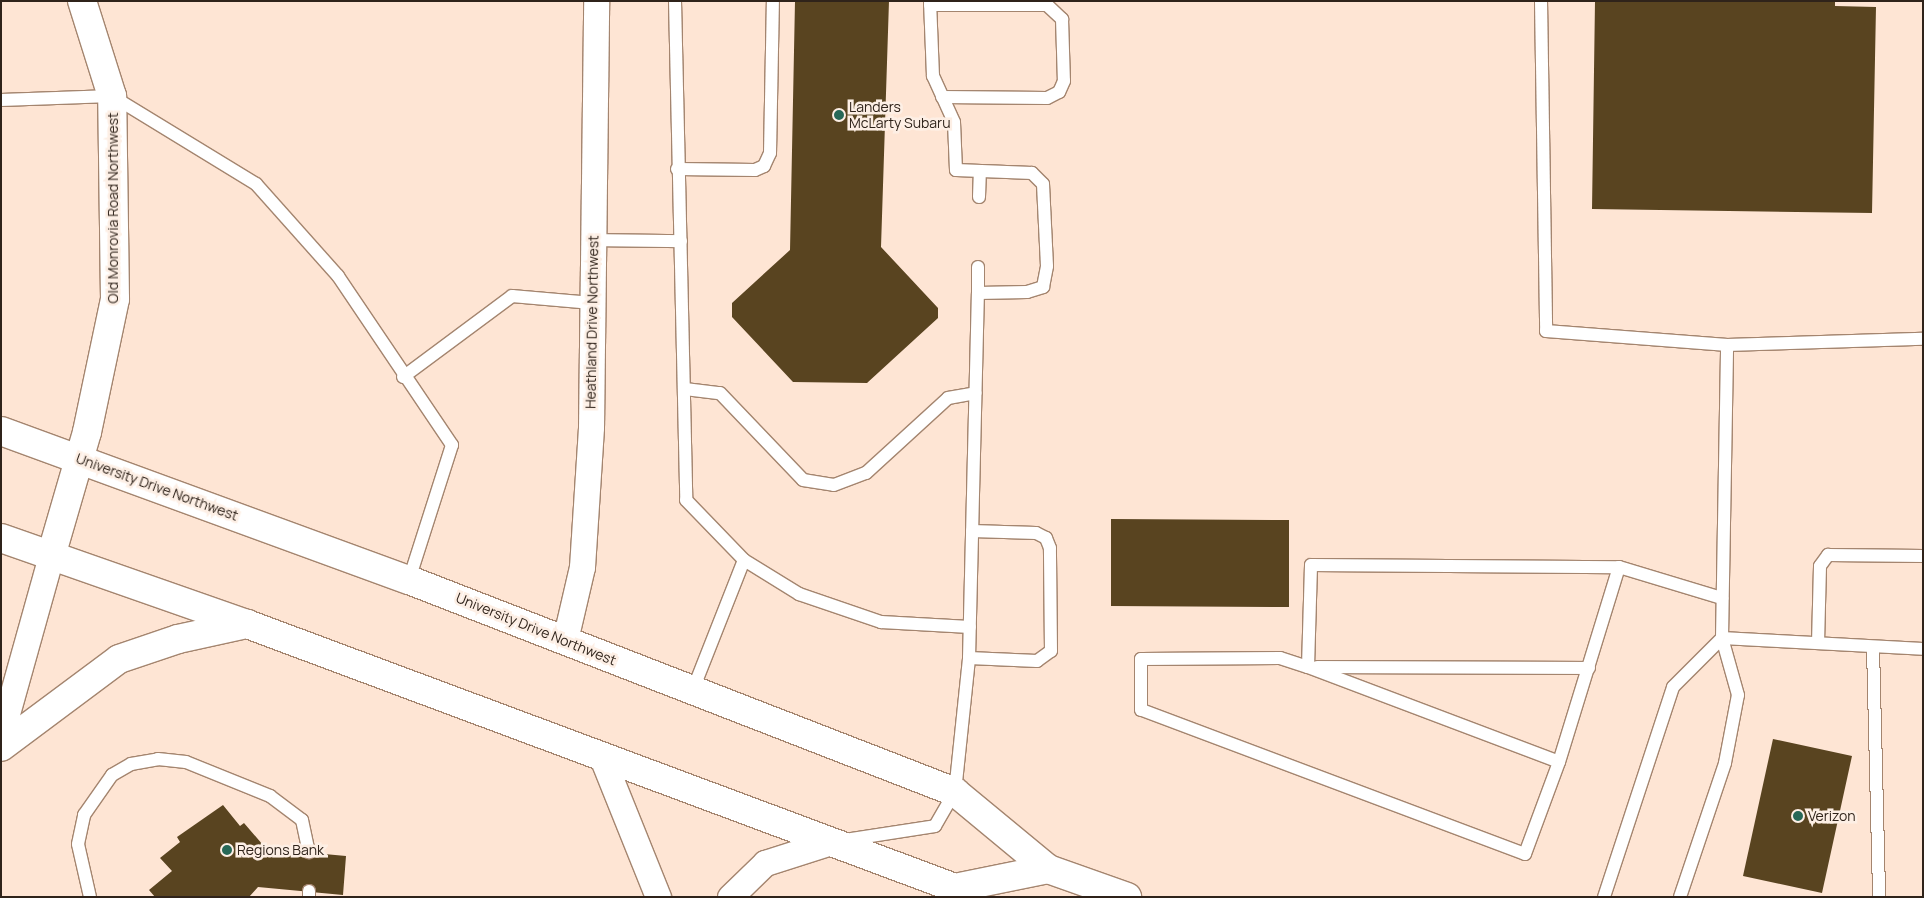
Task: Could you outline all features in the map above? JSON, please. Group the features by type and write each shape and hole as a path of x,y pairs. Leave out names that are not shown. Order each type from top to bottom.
{"main road":[{"name":"Old Monrovia Road Northwest","path":"51,556 80,459 116,300 112,96 82,1"},
{"name":"University Drive Northwest","path":"1,431 408,580 565,640 692,692 956,792 1048,869 1115,895"},
{"path":"1,538 246,624 603,760 955,888 1048,869"},
{"path":"1,747 119,659 178,639 246,624"}],"street":[{"name":"Heathland Drive Northwest","path":"565,640 582,567 592,303 596,1"},
{"name":"Old Monrovia Road Northwest","path":"1,735 51,556"},
{"path":"603,760 658,897"},
{"path":"730,897 765,863 831,842"}],"lane":[{"path":"674,1 677,169 685,389 686,500 744,560 799,594 880,622 970,626"},
{"path":"677,169 755,170 764,166 770,153 773,1"},
{"path":"1541,1 1546,331 1728,345 1923,339"},
{"path":"942,97 1047,98 1059,92 1064,81 1062,19 1047,5 930,3 933,76 942,97 954,122 956,170 980,174 1032,173 1042,184 1047,266 1043,287 1027,292 978,293"},
{"path":"1,100 112,96 256,184 338,276 403,376 452,445 408,580"},
{"path":"979,197 980,174"},
{"path":"593,240 681,241"},
{"path":"831,842 935,826 956,792 969,658 978,267"},
{"path":"403,376 512,296 592,303"},
{"path":"1680,897 1725,763 1738,695 1722,638 1728,345"},
{"path":"685,389 720,393 803,480 834,485 866,473 948,398 976,393"},
{"path":"969,658 1037,661 1051,651 1050,548 1046,538 1036,533 972,531"},
{"path":"1818,643 1820,566 1828,555 1923,556"},
{"path":"692,692 744,560"},
{"path":"1308,667 1311,565 1619,567 1722,598"},
{"path":"1559,762 1280,658 1141,659 1141,710 1525,854 1559,762 1590,668 1619,567"},
{"path":"1604,897 1673,687 1722,638 1923,649"},
{"path":"1873,647 1879,897"},
{"path":"1308,667 1590,668"},
{"path":"90,897 78,844 84,815 112,775 131,764 158,759 186,762 270,796 302,820 309,852"}],"shaded area":[{"path":"1,1 1923,1 1923,897 1,897"}],"building":[{"name":"Landers McLarty Subaru","path":"795,1 889,1 881,247 938,308 938,318 867,383 793,382 732,317 732,303 790,250"},
{"path":"1595,1 1835,1 1835,6 1876,7 1872,213 1592,209"},
{"path":"1111,519 1289,520 1289,607 1111,606"},
{"name":"Verizon","path":"1773,739 1852,756 1822,893 1743,876"},
{"name":"Regions Bank","path":"223,805 240,826 244,823 263,845 259,848 346,856 343,895 258,887 249,897 155,897 149,890 172,871 160,858 180,842 177,837"}],"place":[{"name":"Landers McLarty Subaru","path":"839,115"},
{"name":"Verizon","path":"1798,816"},
{"name":"Regions Bank","path":"227,850"}]}
